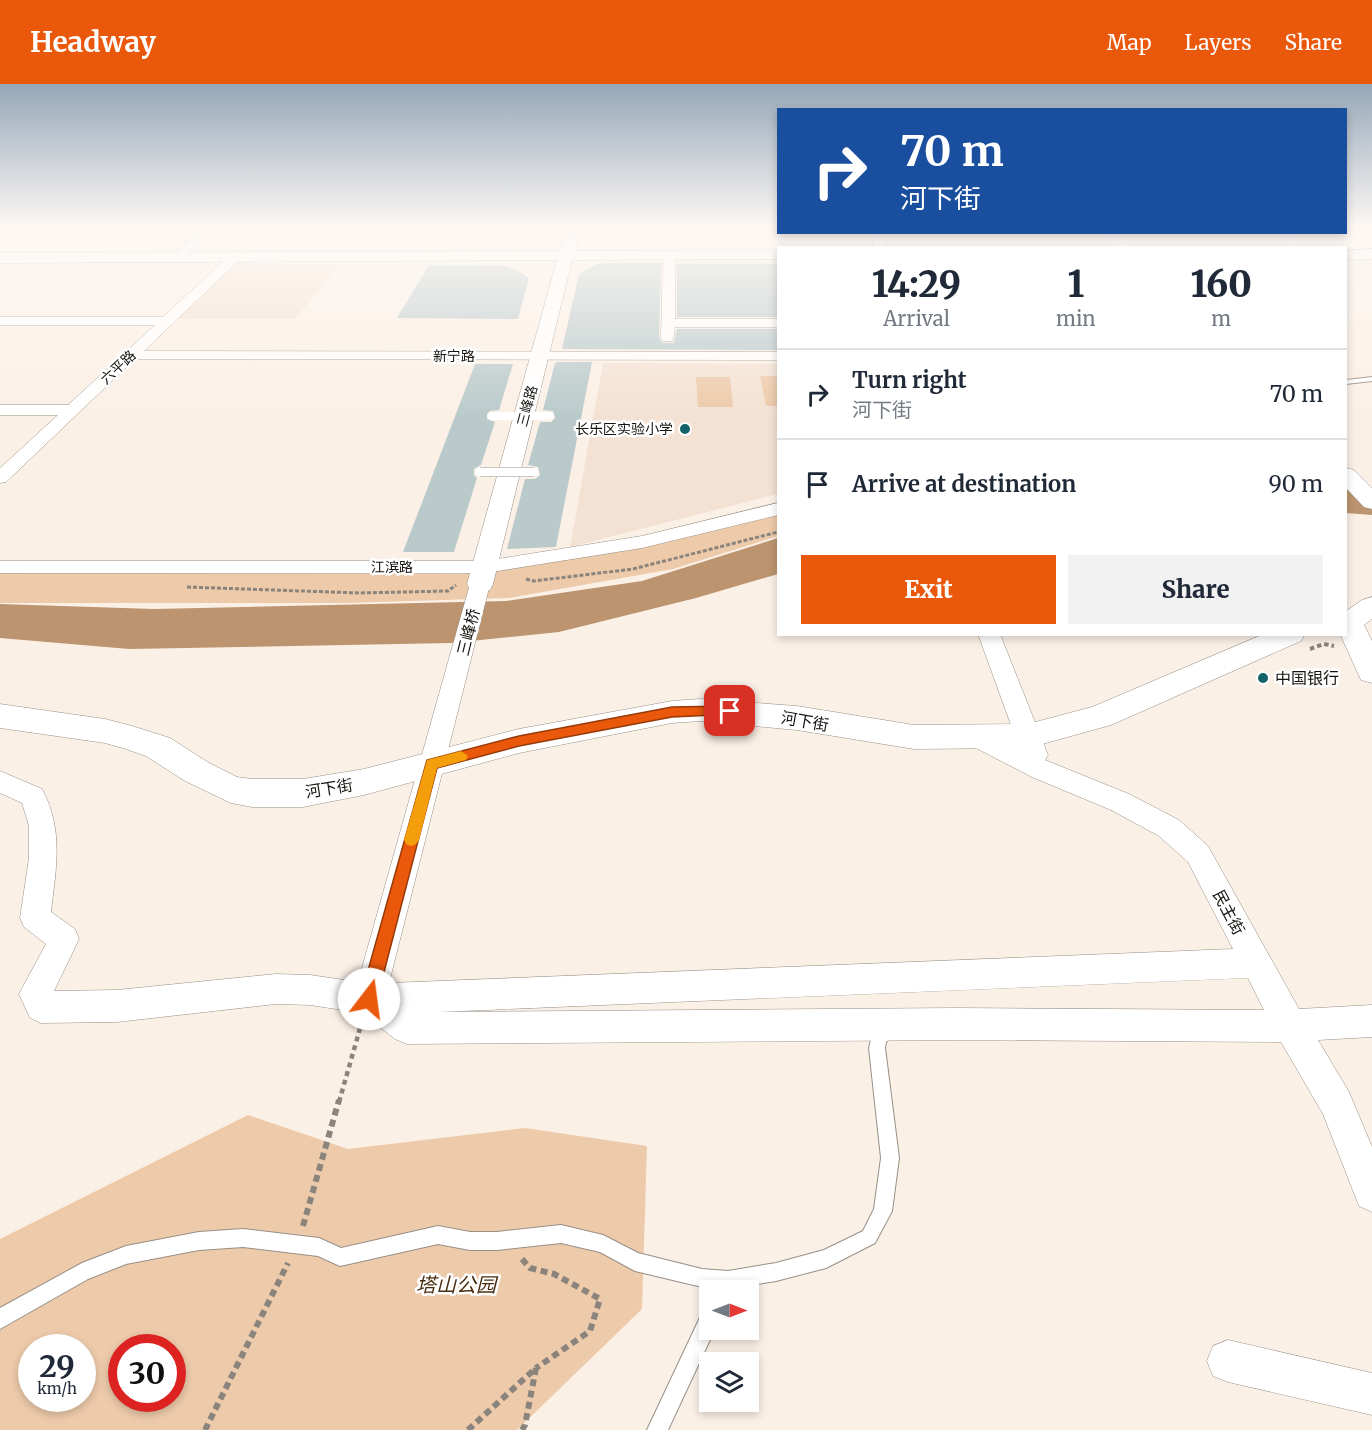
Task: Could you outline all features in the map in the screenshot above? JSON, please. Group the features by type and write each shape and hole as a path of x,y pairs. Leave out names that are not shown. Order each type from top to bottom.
{"main road":[{"name":"三峰路","path":"482,575 557,291"},
{"path":"1347,456 1361,476 1372,502"},
{"path":"1372,606 1347,622 1372,673"},
{"name":"河下街","path":"0,716 105,731 132,738 158,747 222,785 252,793 303,793 333,789 519,741 672,712 700,710 797,718 914,737 1028,736 1100,717 1286,636"}],"street":[{"name":"六平路","path":"0,478 199,291"},
{"path":"668,356 669,291"},
{"path":"0,321 166,321"},
{"path":"669,323 777,323"},
{"name":"新宁路","path":"130,355 777,356"},
{"path":"0,410 71,410"},
{"name":"江滨路","path":"0,567 482,575 642,542 777,509"},
{"name":"三峰桥","path":"369,999 482,575"},
{"path":"990,636 1041,770"},
{"name":"民主街","path":"979,738 1041,770 1119,802 1169,828 1198,854 1290,1026 1337,1104 1372,1193"},
{"path":"0,782 33,796 43,826 43,858 35,918 64,939 35,994 41,1007 128,1005 276,989 310,990 369,999 1256,963"},
{"path":"369,999 407,1028 900,1025 1290,1026 1372,1021"},
{"path":"1228,1361 1372,1394"}],"lane":[{"path":"1347,382 1372,379"},
{"path":"492,416 550,416"},
{"path":"480,472 534,472"},
{"path":"745,1280 826,1259 869,1236 883,1211 890,1158 878,1057 879,1037 900,1025"},
{"path":"0,1319 82,1272 126,1254 199,1241 243,1238 319,1247 340,1257 438,1235 470,1241 497,1241 561,1234 603,1244 635,1262 709,1280"},
{"path":"657,1430 700,1340"}],"path":[{"path":"184,587 359,593 447,591 482,575"},
{"path":"205,1430 297,1245 369,999"},
{"path":"468,1430 536,1368 590,1331 600,1299 554,1274 530,1268 517,1253 497,1241"},
{"path":"522,1430 525,1425 531,1383 536,1368"}],"shaded area":[{"path":"202,291 318,291 295,319 173,319"},
{"name":"长乐区实验小学","path":"603,363 777,364 777,494 570,547"},
{"path":"1347,486 1372,488 1372,515 1347,513"},
{"path":"777,538 777,574 696,598 559,632 451,643 129,649 0,638 0,604 154,609 506,601 642,581"}],"green space":[{"path":"760,376 777,376 777,406 766,406"},
{"path":"696,377 730,377 733,407 698,407"},
{"path":"777,515 777,536 673,569 509,598 344,603 0,603 0,573 461,574 518,568"},
{"name":"塔山公园","path":"248,1115 348,1149 525,1128 647,1146 642,1309 517,1430 0,1430 0,1239"}],"building":[{"path":"413,291 526,291 518,319 397,318"},
{"path":"575,291 660,291 659,338 663,343 674,343 677,329 777,329 777,350 562,349"},
{"path":"677,291 777,291 777,317 677,317"},
{"path":"592,362 556,547 507,549 525,479 535,479 540,475 538,467 528,465 540,422 551,422 555,418 553,411 543,410 555,363"},
{"path":"475,364 513,364 499,410 490,411 487,414 487,419 495,422 481,465 474,469 474,475 477,478 454,552 403,552"}],"slow traffic":[{"path":"411,840 431,764 461,756"}],"place":[{"name":"长乐区实验小学","path":"685,429"},
{"name":"中国银行","path":"1263,678"}],"route":[{"path":"369,999 431,764 519,741 672,712 730,711"}]}
